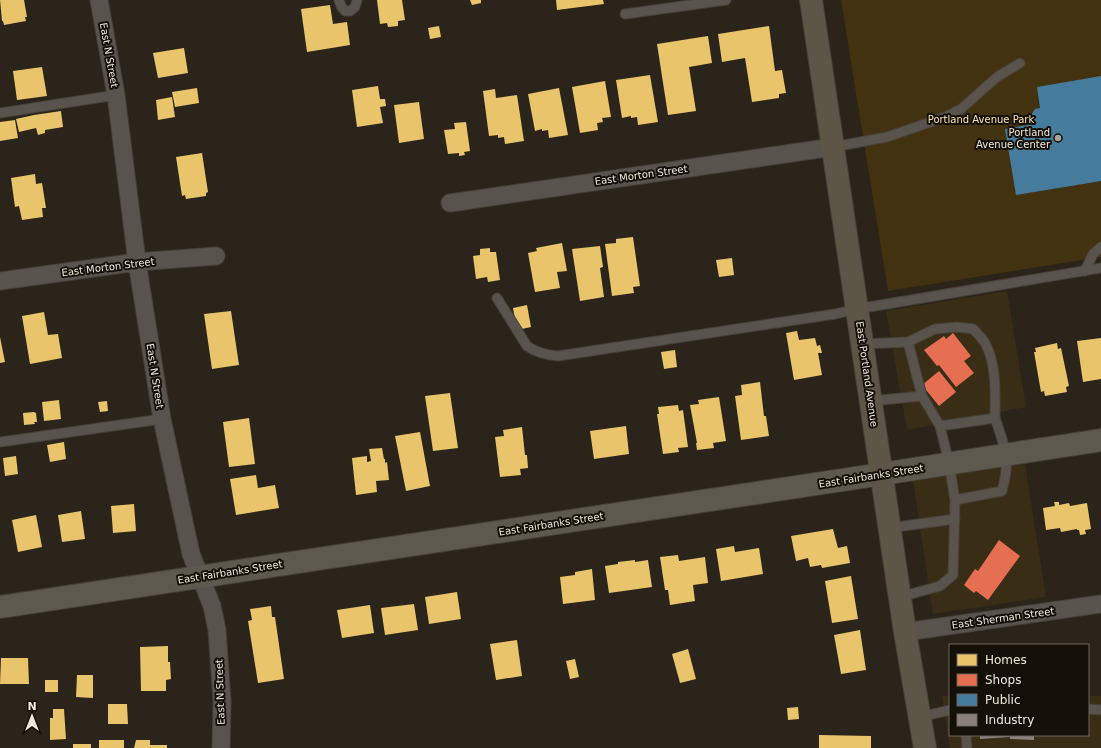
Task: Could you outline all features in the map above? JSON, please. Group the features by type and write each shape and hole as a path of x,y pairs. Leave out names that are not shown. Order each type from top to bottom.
{"main road":[{"name":"East Portland Avenue","path":"811,0 889,528 925,748"}],"street":[{"name":"East N Street","path":"99,0 116,95 137,262 162,419 191,554 212,606 217,630 222,701 221,748"},
{"name":"East Morton Street","path":"450,202 833,147"},
{"name":"East Morton Street","path":"0,281 137,262 216,256"},
{"name":"East Fairbanks Street","path":"0,607 1101,440"},
{"name":"East Sherman Street","path":"905,632 1101,604"}],"lane":[{"path":"338,0 340,6 346,11 350,11 355,7 356,0"},
{"path":"625,14 726,0"},
{"path":"833,147 887,137 945,117 961,109 997,77 1020,63"},
{"path":"0,113 116,95"},
{"path":"1085,271 1093,254 1101,247"},
{"path":"497,298 527,346 546,355 558,356 835,314 1101,268"},
{"path":"862,344 908,342 935,329 957,327 973,329 986,344 995,377 995,418 1007,454 1007,474 1002,491 955,500"},
{"path":"900,597 940,586 953,575 955,519 955,500 949,463 940,426 922,396 908,342"},
{"path":"870,401 922,396"},
{"path":"940,426 995,418"},
{"path":"0,442 162,419"},
{"path":"889,528 955,519"},
{"path":"1089,709 1101,710"},
{"path":"920,717 949,710"},
{"path":"966,736 967,748"}],"shaded area":[{"path":"1007,291 1026,407 907,430 886,311"},
{"path":"1025,464 1046,597 933,614 913,481"},
{"path":"942,696 949,696 949,736 1089,736 1089,696 1101,696 1101,748 950,748"}],"green space":[{"name":"Portland Avenue Park","path":"841,0 1101,0 1101,257 888,291"}],"building: Homes":[{"path":"0,0 24,0 27,17 25,17 26,21 4,25 2,21"},
{"path":"377,0 402,0 405,20 398,21 398,26 388,27 387,23 380,24"},
{"path":"470,0 481,0 481,3 472,5"},
{"path":"556,0 603,0 604,4 557,10"},
{"path":"330,5 333,24 347,22 350,45 307,52 301,9"},
{"path":"439,26 441,37 430,39 428,28"},
{"path":"769,26 775,71 782,70 786,93 779,94 779,98 752,102 745,58 722,62 718,34"},
{"path":"708,36 712,63 689,67 696,111 668,115 657,44"},
{"path":"184,48 188,73 158,78 153,53"},
{"path":"42,67 47,96 17,100 13,71"},
{"path":"650,75 658,122 638,125 637,117 631,118 631,116 622,118 616,80"},
{"path":"605,81 611,117 602,118 603,122 597,123 598,130 580,133 572,87"},
{"path":"378,86 380,99 385,99 386,106 380,107 383,123 357,127 352,90"},
{"path":"197,88 199,103 175,107 172,92"},
{"path":"559,88 568,135 549,138 548,130 542,131 542,129 535,131 528,94"},
{"path":"495,89 496,98 517,95 524,141 505,144 504,137 498,138 498,135 489,136 483,91"},
{"path":"172,97 175,117 158,120 156,100"},
{"path":"419,102 424,139 399,143 394,105"},
{"path":"61,111 63,127 45,130 45,133 38,135 36,128 19,132 16,119"},
{"path":"15,120 18,138 0,141 0,122"},
{"path":"466,122 470,151 464,152 465,155 459,156 459,153 448,154 444,130 455,129 454,123"},
{"path":"202,153 208,192 206,193 206,196 186,199 185,195 182,196 176,157"},
{"path":"35,174 36,184 42,183 46,208 42,208 43,217 22,220 19,206 15,207 11,178"},
{"path":"633,237 640,286 633,287 634,293 612,296 605,244 616,243 616,239"},
{"path":"562,243 567,271 557,272 560,288 535,292 528,253 537,251 536,248"},
{"path":"600,246 603,267 600,268 604,297 580,301 572,249"},
{"path":"490,248 490,252 496,252 500,280 488,282 487,277 476,279 473,256 480,255 480,249"},
{"path":"732,258 734,275 719,277 716,260"},
{"path":"527,305 531,327 517,330 513,308"},
{"path":"231,311 239,365 212,369 204,314"},
{"path":"44,312 48,335 58,334 62,358 30,364 22,316"},
{"path":"797,331 799,340 815,338 817,346 820,345 822,353 818,353 822,375 794,380 786,333"},
{"path":"0,337 5,362 0,363"},
{"path":"1101,338 1101,379 1083,382 1077,341"},
{"path":"1057,343 1058,349 1061,348 1069,386 1066,387 1067,392 1045,396 1044,391 1041,392 1034,352 1036,352 1035,348"},
{"path":"675,350 677,367 664,369 661,352"},
{"path":"760,382 764,416 766,416 769,436 741,440 735,396 742,395 741,385"},
{"path":"450,393 458,448 433,451 425,396"},
{"path":"719,397 726,441 713,443 714,448 697,450 690,405 699,404 698,400"},
{"path":"59,400 61,419 44,421 42,402"},
{"path":"107,401 108,411 100,412 98,402"},
{"path":"678,405 679,411 683,410 688,447 678,448 679,452 663,454 657,414 659,414 658,407"},
{"path":"23,413 36,413 37,422 34,422 35,424 24,425"},
{"path":"249,418 255,464 229,467 223,422"},
{"path":"626,426 629,454 594,459 590,431"},
{"path":"522,427 528,468 520,469 521,475 500,477 495,437 504,436 503,430"},
{"path":"420,432 430,486 406,491 395,436"},
{"path":"64,442 66,459 50,462 47,445"},
{"path":"382,448 385,463 387,462 389,480 376,481 377,492 356,495 352,458 367,456 367,462 371,461 369,449"},
{"path":"16,456 18,474 5,476 3,458"},
{"path":"256,475 258,488 275,485 279,508 236,515 230,479"},
{"path":"1054,502 1059,502 1059,505 1069,503 1070,506 1087,503 1091,529 1085,530 1086,534 1080,535 1079,530 1077,529 1061,532 1060,528 1046,530 1043,508 1055,506"},
{"path":"134,504 136,531 113,533 111,506"},
{"path":"81,511 85,539 62,542 58,515"},
{"path":"36,515 42,547 18,552 12,520"},
{"path":"833,529 838,548 847,546 850,563 822,568 821,565 810,567 808,558 796,561 791,536"},
{"path":"734,546 735,552 759,548 763,574 721,581 716,549"},
{"path":"678,555 679,561 705,557 708,583 693,585 695,601 670,605 668,590 665,590 660,557"},
{"path":"635,560 635,562 648,560 652,587 609,593 605,566 618,564 618,562"},
{"path":"592,569 595,600 563,604 560,577 575,575 575,572"},
{"path":"851,576 858,619 832,623 825,581"},
{"path":"457,592 461,619 429,624 425,597"},
{"path":"414,604 418,630 385,635 381,608"},
{"path":"370,605 374,633 342,638 337,610"},
{"path":"271,606 272,617 275,617 284,679 258,683 248,621 252,620 250,609"},
{"path":"860,630 866,670 841,674 834,635"},
{"path":"517,640 522,676 496,680 490,644"},
{"path":"168,646 168,662 170,662 171,679 166,680 166,691 141,691 140,647"},
{"path":"688,649 696,679 680,683 672,654"},
{"path":"1,658 28,658 29,684 0,684"},
{"path":"575,659 579,677 570,679 566,661"},
{"path":"77,675 93,675 93,698 76,697"},
{"path":"45,680 58,680 58,692 45,692"},
{"path":"108,704 127,704 128,724 108,724"},
{"path":"798,707 799,719 788,720 787,708"},
{"path":"53,709 64,709 66,739 50,740 50,718 53,718"},
{"path":"819,735 871,736 871,748 819,748"},
{"path":"99,740 124,740 124,748 99,748"},
{"path":"136,740 150,740 150,745 167,745 167,748 134,748"},
{"path":"73,744 91,744 91,748 73,748"}],"building: Shops":[{"path":"953,333 971,356 964,361 974,373 956,387 939,365 937,366 924,350 944,336 946,339"},
{"path":"939,371 956,392 939,406 922,385"},
{"path":"999,540 1020,556 988,600 976,591 974,593 964,585 975,569 978,571"}],"building: Public":[{"path":"1101,76 1101,181 1016,195 1005,129 1028,125 1027,121 1035,109 1040,108 1037,87"}],"building: Industry":[{"path":"980,736 1034,736 1034,740 1010,739 1010,737 980,739"}],"place":[{"name":"Portland Avenue Center","path":"1058,138"}]}
